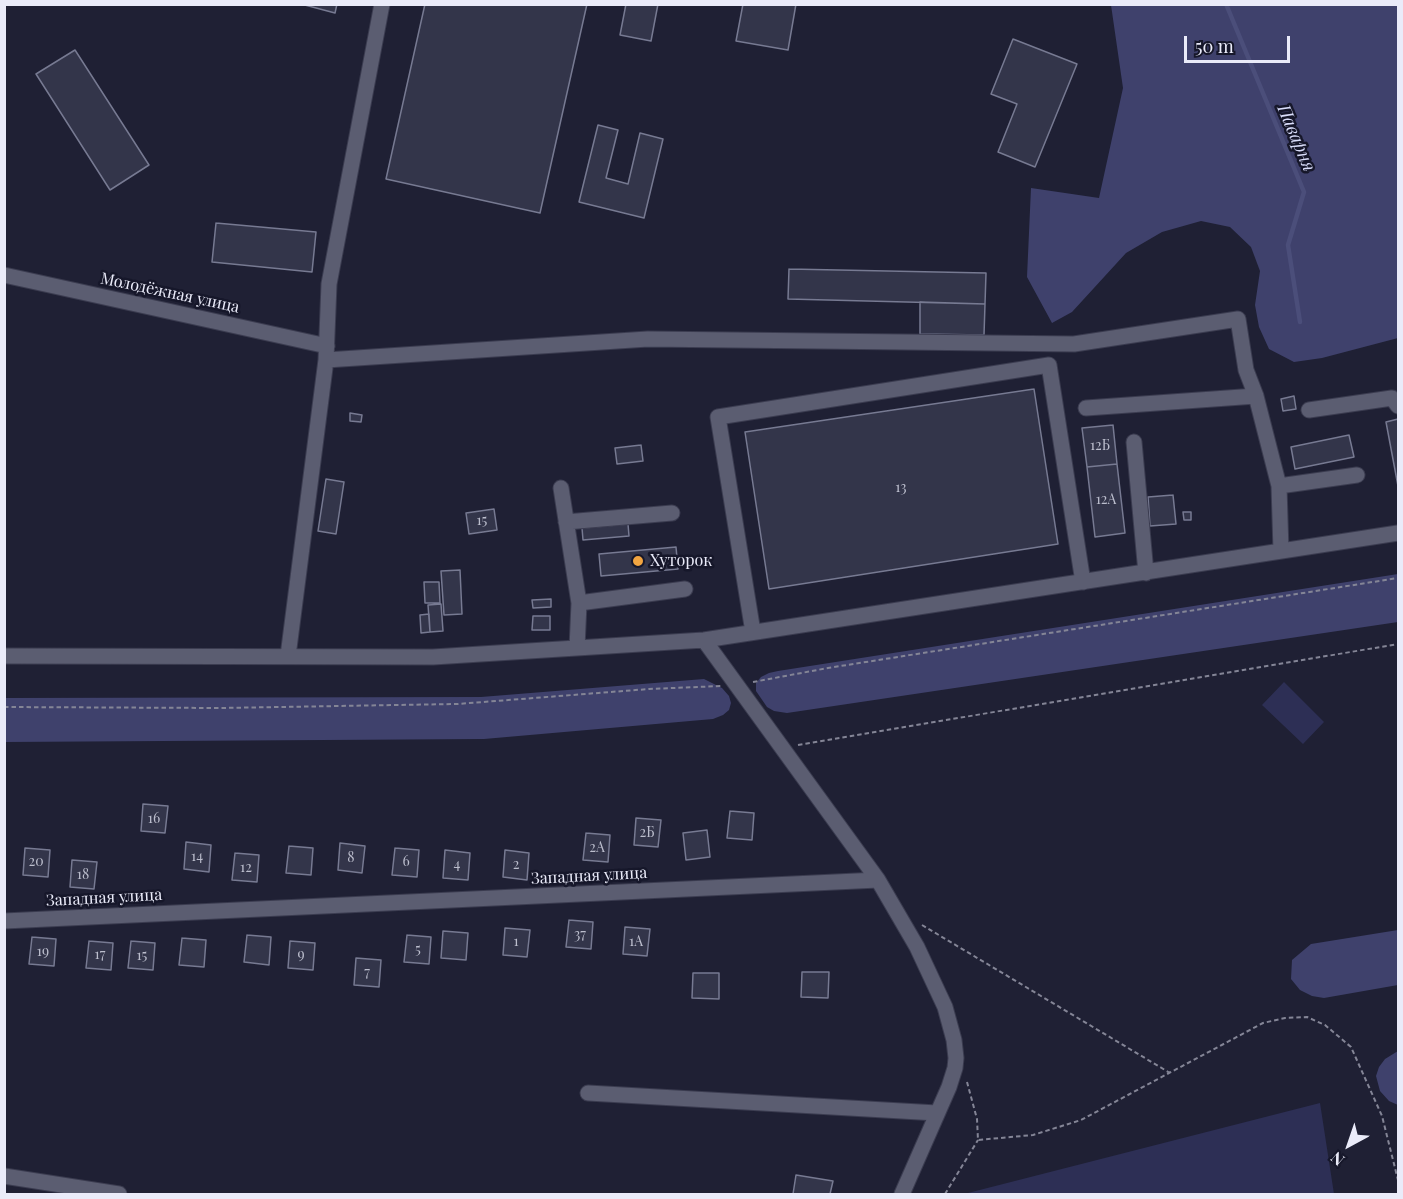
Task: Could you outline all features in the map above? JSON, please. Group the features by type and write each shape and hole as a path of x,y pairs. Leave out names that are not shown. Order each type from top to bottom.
{"street":[{"path":"288,656 327,353 329,284 382,4"},
{"name":"Молодёжная улица","path":"4,274 327,353 648,339 1074,344 1238,319 1246,370 1256,396"},
{"path":"753,632 718,417 1049,365 1083,582"},
{"path":"1086,408 1256,396 1279,486 1281,551"},
{"path":"1309,410 1392,398 1398,406"},
{"path":"1134,442 1146,573"},
{"path":"1279,486 1356,475"},
{"path":"561,488 579,603 577,648"},
{"path":"566,522 672,513"},
{"path":"4,656 433,657 704,640 1398,533"},
{"path":"579,603 684,589"},
{"path":"704,640 879,880 917,947 945,1007 954,1040 956,1068 902,1194"},
{"name":"Западная улица","path":"4,921 879,880"},
{"path":"588,1093 937,1113"},
{"path":"4,1176 118,1194"}],"path":[{"path":"4,707 220,708 457,704 649,689 737,686 828,668 1398,578"},
{"path":"782,747 1398,644"},
{"path":"915,921 1170,1073"},
{"path":"978,1140 1033,1135 1081,1120 1263,1023 1285,1018 1307,1017 1325,1025 1351,1047 1382,1116 1398,1180"},
{"path":"945,1194 978,1140 977,1119 969,1085 956,1068"}],"shaded area":[{"path":"1111,5 1398,5 1398,338 1322,358 1294,362 1269,349 1259,327 1255,305 1260,271 1251,247 1230,227 1201,221 1162,232 1126,253 1072,312 1052,323 1027,277 1031,188 1099,198 1123,88"},
{"path":"1398,574 1398,622 787,713 774,711 767,707 756,691 756,683 761,677 778,671"},
{"path":"704,679 722,688 729,696 731,703 729,710 713,719 484,739 5,742 5,698 481,697"},
{"path":"1284,682 1324,722 1303,744 1262,705"},
{"path":"1398,930 1398,985 1324,998 1312,996 1300,990 1291,979 1292,960 1311,944"},
{"path":"1398,1051 1398,1105 1389,1101 1380,1091 1376,1076 1385,1059"},
{"path":"1320,1103 1334,1194 964,1194"}],"building":[{"path":"301,4 337,4 335,13"},
{"path":"425,4 587,4 540,213 386,179"},
{"path":"626,4 658,4 651,41 620,35"},
{"path":"743,4 796,4 788,50 736,41"},
{"path":"1013,39 1077,64 1035,167 998,152 1017,104 991,94"},
{"path":"75,50 149,165 110,190 36,74"},
{"path":"598,125 618,130 606,178 628,184 640,133 663,139 644,218 579,202"},
{"path":"216,223 316,232 312,272 212,262"},
{"path":"789,269 986,273 985,304 788,299"},
{"path":"920,302 985,304 984,335 920,334"},
{"path":"1034,389 1058,544 769,589 745,432"},
{"path":"1294,396 1296,409 1283,411 1281,399"},
{"path":"350,413 362,415 361,422 350,421"},
{"path":"1398,419 1398,486 1386,422"},
{"path":"1113,425 1117,464 1087,467 1082,428"},
{"path":"1349,435 1354,457 1295,469 1291,447"},
{"path":"641,445 643,461 617,464 615,448"},
{"path":"1117,464 1125,533 1095,537 1087,467"},
{"path":"326,479 344,482 336,534 318,531"},
{"path":"1173,495 1176,524 1150,526 1148,497"},
{"path":"494,509 497,530 469,534 466,513"},
{"path":"1183,512 1191,512 1191,520 1184,520"},
{"path":"628,524 629,536 583,540 582,528"},
{"name":"Хуторок","path":"676,547 678,569 601,576 599,554"},
{"path":"460,570 462,614 444,615 441,571"},
{"path":"424,582 439,582 440,603 425,603"},
{"path":"551,599 551,607 533,608 532,600"},
{"path":"441,604 443,631 430,632 428,605"},
{"path":"429,614 430,632 421,633 420,615"},
{"path":"533,616 550,616 550,630 532,630"},
{"path":"143,804 168,806 165,833 141,831"},
{"path":"730,811 754,813 752,840 727,838"},
{"path":"636,818 661,820 658,847 634,845"},
{"path":"707,830 710,857 686,860 683,833"},
{"path":"586,833 610,835 608,862 583,860"},
{"path":"186,842 211,845 209,872 184,869"},
{"path":"340,843 365,846 362,873 338,870"},
{"path":"289,846 313,848 311,875 286,873"},
{"path":"25,848 50,850 48,877 23,875"},
{"path":"395,848 419,850 417,877 392,875"},
{"path":"445,850 470,853 468,880 443,878"},
{"path":"505,850 529,853 527,880 503,877"},
{"path":"235,853 259,855 257,882 232,880"},
{"path":"72,860 97,862 94,889 70,887"},
{"path":"569,920 593,922 591,949 566,947"},
{"path":"625,927 650,929 647,956 623,954"},
{"path":"505,928 530,930 527,957 503,955"},
{"path":"443,931 468,933 466,960 441,958"},
{"path":"247,935 271,937 269,965 244,962"},
{"path":"407,935 431,937 429,964 404,962"},
{"path":"32,937 56,939 54,966 29,964"},
{"path":"182,938 206,940 204,967 179,965"},
{"path":"89,941 113,943 111,970 86,968"},
{"path":"131,941 155,943 153,970 128,968"},
{"path":"290,941 315,943 313,970 288,968"},
{"path":"356,958 381,960 379,987 354,985"},
{"path":"802,972 829,972 828,998 801,997"},
{"path":"693,973 719,973 719,999 692,998"},
{"path":"796,1175 833,1181 830,1194 793,1194"}],"waterway":[{"name":"Паварня","path":"1226,4 1304,192 1288,245 1300,322"}],"place":[{"name":"Хуторок","path":"638,561"}]}
